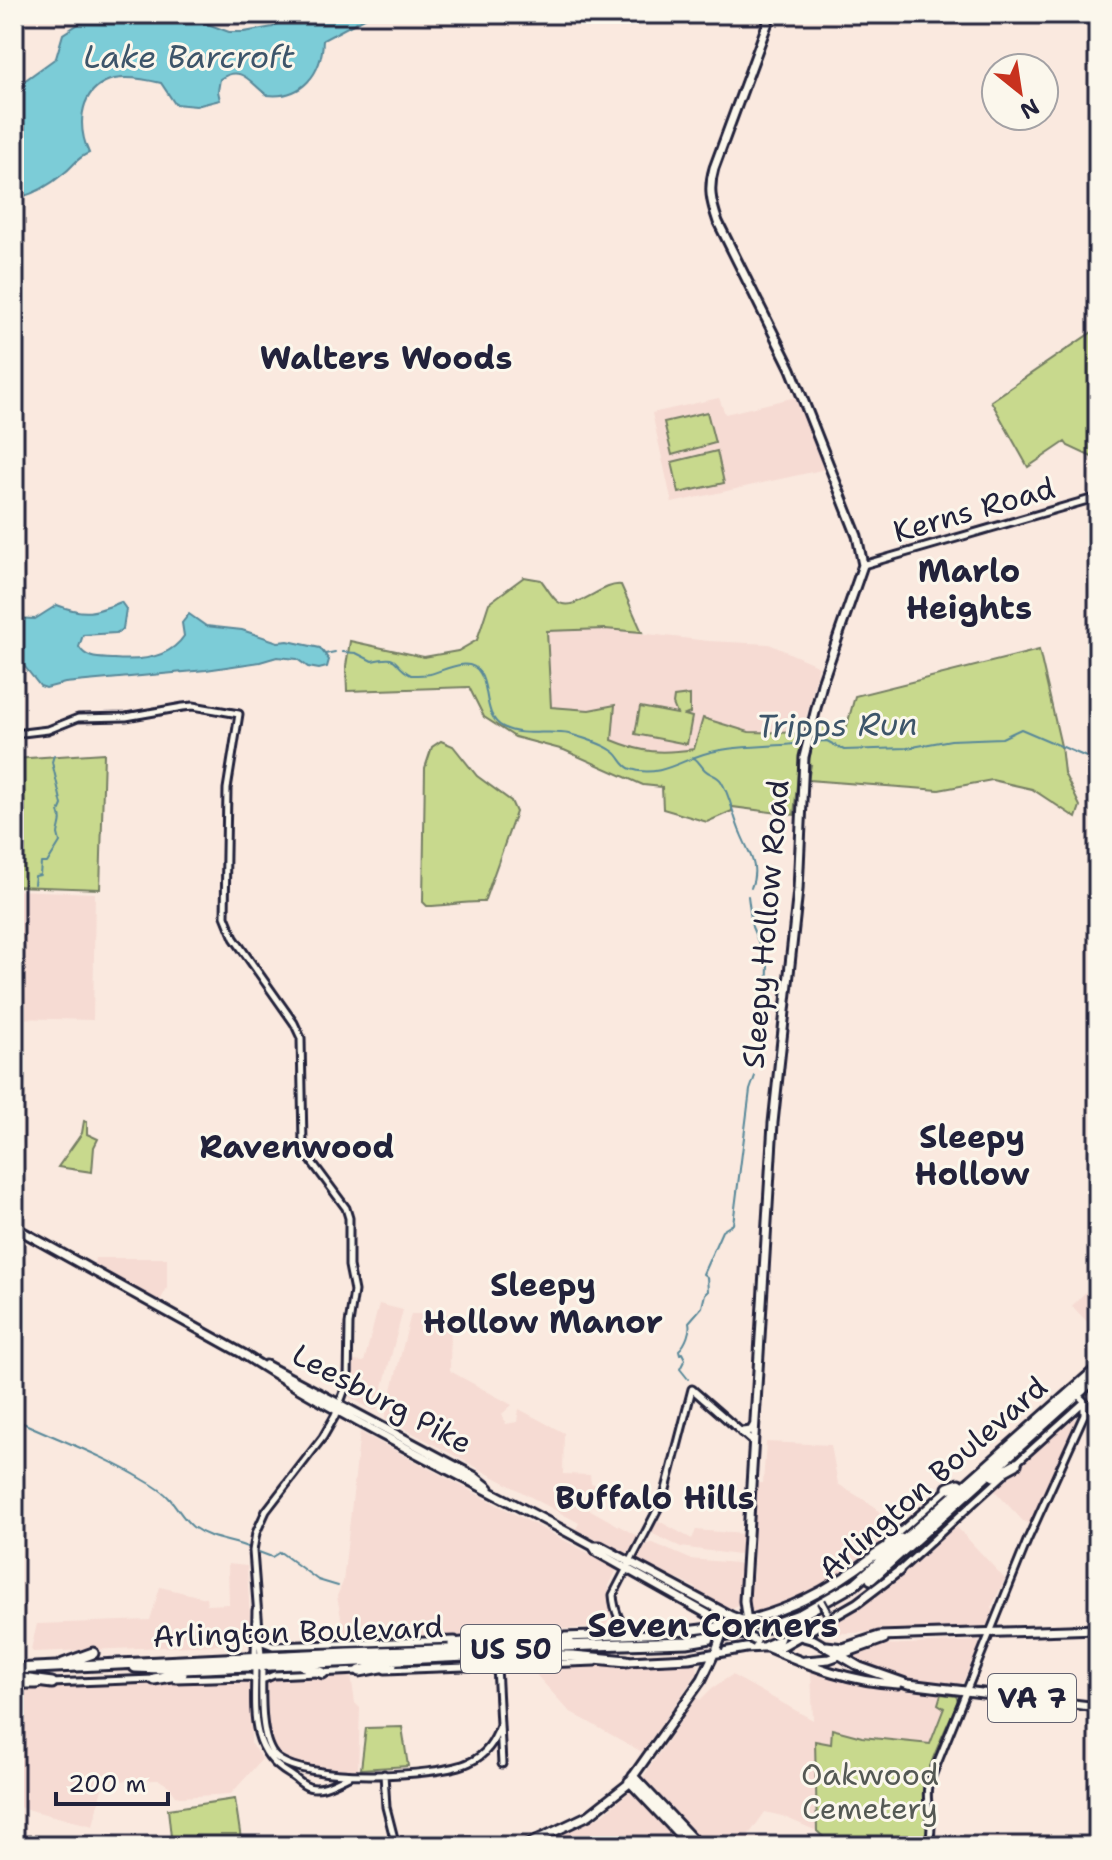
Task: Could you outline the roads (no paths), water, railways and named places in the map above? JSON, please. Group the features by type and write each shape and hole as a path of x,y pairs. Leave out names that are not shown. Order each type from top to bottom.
{"highway":[{"name":"Arlington Boulevard","path":"126,1665 183,1669 259,1660 396,1652 710,1640 758,1630 794,1618 855,1584 933,1514 1078,1395 1098,1368"},
{"name":"Arlington Boulevard","path":"14,1669 242,1658 301,1664 458,1656 498,1660 692,1647 763,1634 806,1618 841,1600 882,1570 921,1537 933,1514 977,1486 1098,1375"},
{"path":"977,1486 1016,1464"},
{"path":"921,1537 931,1523 962,1495 964,1488 959,1484 948,1488"},
{"path":"875,1555 933,1514"},
{"path":"898,1570 899,1563 933,1514"},
{"path":"535,1639 597,1645"},
{"path":"396,1652 473,1642"},
{"path":"184,1660 207,1655 214,1648 221,1655 242,1658"},
{"path":"53,1668 93,1653"},
{"path":"360,1671 458,1656"},
{"path":"498,1660 573,1656 627,1661"},
{"path":"301,1664 323,1673"},
{"path":"154,1679 213,1667"},
{"path":"14,1678 52,1683"}],"main road":[{"path":"771,14 714,168 711,200 718,222 791,369 857,536 863,565"},
{"name":"Sleepy Hollow Road","path":"750,1623 744,1601 773,1123 798,890 805,754 827,668 863,565"},
{"name":"Leesburg Pike","path":"14,1227 339,1407 474,1476 494,1492 593,1546 597,1552 731,1616 782,1631"},
{"path":"742,1432 751,1431 756,1425"},
{"path":"473,1642 633,1634 750,1623 819,1598 875,1555"},
{"name":"Leesburg Pike","path":"628,1565 739,1632 823,1671 860,1680 908,1684"},
{"path":"627,1661 689,1658 715,1651 782,1646 885,1582 898,1570"},
{"path":"731,1616 738,1612 744,1601"},
{"path":"704,1612 710,1623 705,1629"},
{"path":"702,1679 722,1634 729,1626"},
{"path":"821,1644 839,1648 868,1638 1098,1629"},
{"path":"765,1646 779,1640 782,1631"},
{"name":"VA 7","path":"782,1631 821,1644 853,1663 908,1684 1098,1707"},
{"path":"797,1659 822,1661 890,1638"},
{"path":"524,1846 589,1815 631,1779 702,1679 729,1651"},
{"path":"689,1658 699,1664 702,1679"},
{"path":"853,1663 860,1680 868,1675 883,1676"},
{"path":"631,1779 690,1846"},
{"path":"631,1779 699,1846"}],"street":[{"name":"Kerns Road","path":"863,565 1098,497"},
{"path":"14,734 48,730 78,718 126,717 193,706 239,714 227,789 225,916 234,938 298,1030 303,1053 303,1144 309,1158 342,1200 348,1213 349,1266 354,1291 349,1324 349,1374 339,1407 318,1446 266,1511 258,1525 254,1543 260,1636 257,1733 262,1749 271,1762 302,1784 312,1787 332,1785 352,1775"},
{"path":"633,1634 627,1631 618,1616 613,1595 668,1488 692,1389 754,1443"},
{"path":"898,1570 1069,1415 1078,1395"},
{"path":"927,1846 932,1828 926,1800 928,1786 997,1614 1079,1427 1085,1411 1078,1395"},
{"path":"1069,1415 1079,1416 1079,1427"},
{"path":"933,1514 948,1488"},
{"path":"819,1598 829,1615"},
{"path":"256,1608 254,1620 259,1660"},
{"path":"612,1635 617,1628 618,1616"},
{"path":"260,1636 269,1645 282,1646 404,1641 473,1642"},
{"path":"259,1660 282,1646"},
{"path":"14,1685 249,1677 258,1680 274,1675 498,1660 502,1764"},
{"path":"258,1680 267,1742 287,1766 300,1770 352,1775 414,1773 466,1764 489,1748 500,1726"},
{"path":"384,1774 388,1820 396,1846"}],"water":[{"name":"Lake Barcroft","path":"191,14 229,32 244,32 273,27 287,14 319,14 322,17 372,14 323,40 319,64 314,73 308,82 290,93 267,95 245,77 234,73 220,79 220,100 196,106 175,104 161,83 126,78 105,82 96,88 85,104 82,123 89,153 48,185 21,197 14,191 14,95 20,84 56,58 63,34 91,16"},
{"path":"121,602 126,609 123,629 116,633 83,635 79,647 86,654 124,660 162,654 184,636 182,623 189,614 206,626 242,630 278,642 288,641 320,648 329,660 327,667 308,667 297,659 277,657 206,670 65,683 46,688 40,686 14,653 14,618 35,619 57,605 89,612"}],"waterway":[{"path":"325,654 335,652"},
{"name":"Tripps Run","path":"342,652 356,653 372,661 392,659 411,675 470,665 480,673 492,716 503,727 519,732 561,733 586,739 609,749 628,768 640,771 664,769 721,750 803,743"},
{"name":"Tripps Run","path":"810,742 827,741 844,750 907,748 951,740 1002,738 1021,729 1098,762"},
{"path":"34,884 35,876 40,875 41,863 47,863 60,842 59,812 62,805 52,762 54,755"},
{"path":"693,757 707,772 719,779 730,800 752,860 754,873 751,888"},
{"path":"748,896 752,927 762,950"},
{"path":"767,999 768,966"},
{"path":"764,1046 766,1005"},
{"path":"688,1379 680,1369 685,1359 679,1350 687,1337 689,1322 702,1307 708,1291 707,1277 703,1274 722,1231 733,1224 750,1090 755,1076"},
{"path":"14,1419 96,1455 151,1484 167,1495 186,1520 200,1531 250,1548"},
{"path":"256,1551 272,1557 280,1552 318,1580 338,1586"}],"district":[{"name":"Walters Woods","path":"386,358"},
{"name":"Marlo Heights","path":"969,590"},
{"name":"Ravenwood","path":"297,1147"},
{"name":"Sleepy Hollow","path":"972,1156"},
{"name":"Sleepy Hollow Manor","path":"543,1304"},
{"name":"Buffalo Hills","path":"655,1498"},
{"name":"Seven Corners","path":"713,1625"}],"park label":[{"name":"Oakwood Cemetery","path":"870,1792"}]}
